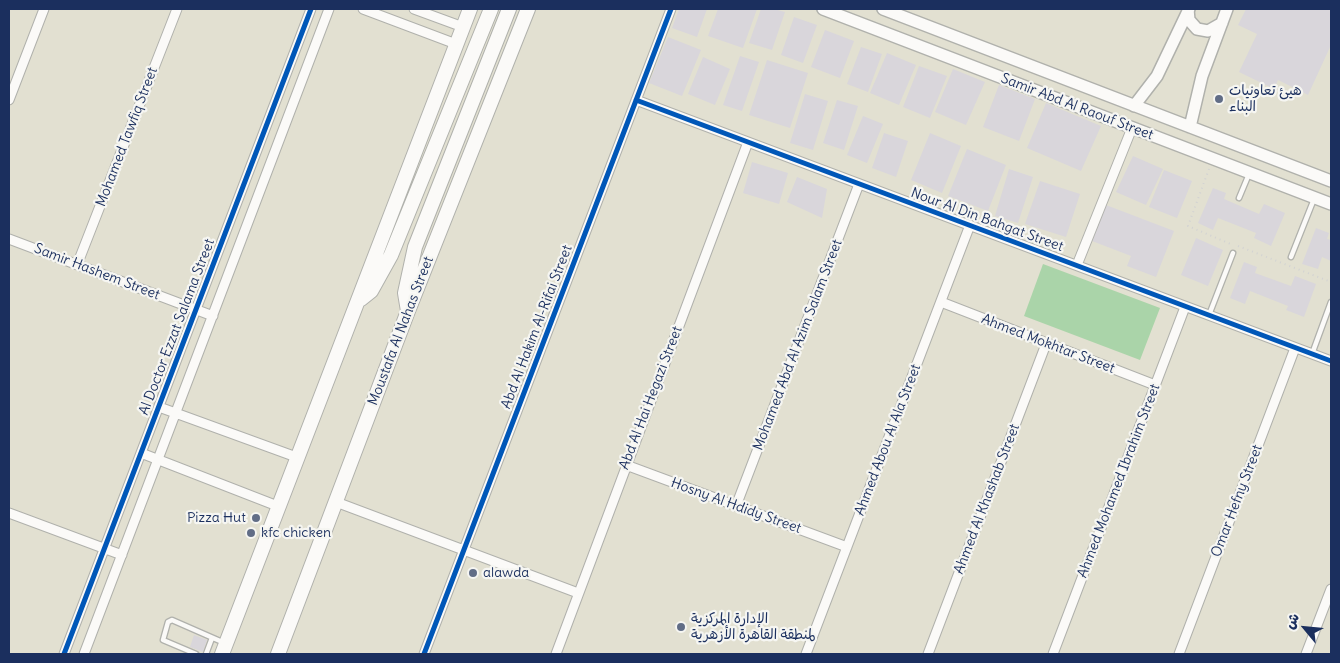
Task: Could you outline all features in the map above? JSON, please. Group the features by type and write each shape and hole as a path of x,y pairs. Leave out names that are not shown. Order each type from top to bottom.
{"main road":[{"path":"222,654 299,458 470,9"},
{"path":"357,303 371,291 391,255 491,9"},
{"path":"408,311 405,293 415,247 509,9"},
{"name":"Moustafa Al Nahas Street","path":"278,654 408,311 528,9"}],"street":[{"path":"9,100 44,9"},
{"name":"Mohamed Tawfiq Street","path":"76,265 177,9"},
{"name":"Al Doctor Ezzat Salama Street","path":"64,654 311,9"},
{"name":"Al Doctor Ezzat Salama Street","path":"84,654 329,9"},
{"path":"363,9 456,44"},
{"path":"414,9 463,27"},
{"name":"Abd Al Hakim Al-Rifai Street","path":"424,654 671,9"},
{"name":"Samir Abd Al Raouf Street","path":"823,9 1331,204"},
{"name":"Samir Abd Al Raouf Street","path":"883,9 1331,181"},
{"path":"1134,106 1157,76 1188,9"},
{"path":"1188,9 1189,20 1197,29 1208,31 1222,23"},
{"path":"1190,127 1202,76 1227,9"},
{"name":"Nour Al Din Bahgat Street","path":"636,100 1331,361"},
{"path":"1077,265 1132,128"},
{"name":"Abd Al Hai Hegazi Street","path":"556,654 748,142"},
{"name":"Mohamed Abd Al Azim Salam Street","path":"736,506 859,184"},
{"name":"Ahmed Abou Al Ala Street","path":"806,654 970,225"},
{"name":"Samir Hashem Street","path":"9,239 212,316"},
{"name":"Ahmed Mokhtar Street","path":"941,302 1155,385"},
{"name":"Ahmed Mohamed Ibrahim Street","path":"1053,654 1184,307"},
{"name":"Ahmed Al Khashab Street","path":"928,654 1046,344"},
{"name":"Omar Hefny Street","path":"1179,654 1295,348"},
{"path":"159,407 299,458"},
{"path":"141,453 280,507"},
{"name":"Hosny Al Hdidy Street","path":"626,464 847,547"},
{"path":"336,502 578,592"},
{"path":"9,513 122,555"},
{"path":"1306,654 1331,589"}],"lane":[{"path":"1239,198 1250,173"},
{"path":"1291,257 1314,198"},
{"path":"1209,315 1233,253"},
{"path":"1312,354 1331,302"},
{"path":"196,654 191,650 164,641 162,638 168,622 172,620 198,634 222,641 229,639"},
{"path":"206,654 212,638"}],"path":[{"path":"1213,159 1188,227 1331,282"}],"green space":[{"path":"1043,264 1160,308 1140,360 1024,316"}],"building":[{"path":"679,9 707,9 697,37 672,28"},
{"path":"718,9 757,9 743,48 708,36"},
{"path":"761,9 774,9 785,12 772,50 749,43"},
{"path":"1246,9 1331,9 1331,45 1308,95 1278,80 1274,89 1239,72 1257,34 1238,25"},
{"path":"794,17 817,25 803,63 781,55"},
{"path":"825,30 854,41 840,78 811,67"},
{"path":"668,37 701,50 682,96 649,83"},
{"path":"861,47 882,54 868,92 847,84"},
{"path":"887,53 916,65 899,105 870,93"},
{"path":"740,56 759,62 742,111 723,105"},
{"path":"703,57 730,69 715,105 688,94"},
{"path":"767,60 808,73 790,128 749,115"},
{"path":"919,66 947,76 930,118 903,107"},
{"path":"953,69 985,82 966,125 935,112"},
{"path":"999,85 1035,99 1019,141 983,127"},
{"path":"805,94 828,101 813,150 790,143"},
{"path":"837,100 858,106 844,150 823,143"},
{"path":"1046,103 1101,126 1081,171 1027,148"},
{"path":"863,116 883,124 867,163 847,155"},
{"path":"884,133 908,141 896,177 872,168"},
{"path":"930,133 961,146 942,193 911,180"},
{"path":"967,149 1006,165 988,211 948,196"},
{"path":"1133,156 1163,169 1146,205 1116,192"},
{"path":"752,162 788,173 779,204 743,193"},
{"path":"1009,169 1033,177 1018,223 995,216"},
{"path":"1164,170 1192,181 1177,218 1149,207"},
{"path":"797,177 827,189 822,218 787,202"},
{"path":"1040,181 1080,194 1066,237 1025,224"},
{"path":"1213,188 1226,193 1224,199 1259,214 1264,204 1285,213 1271,246 1254,238 1256,233 1218,218 1213,230 1198,223"},
{"path":"1106,205 1174,231 1156,277 1127,266 1131,256 1092,241"},
{"path":"1316,228 1329,233 1327,239 1331,240 1331,261 1322,257 1318,269 1302,264"},
{"path":"1196,238 1223,250 1208,286 1181,275"},
{"path":"1244,262 1257,267 1255,273 1291,286 1295,276 1316,284 1304,317 1286,310 1288,306 1250,291 1245,304 1230,298"},
{"path":"194,635 207,640 203,652 190,647"}],"cycle path":[{"path":"64,654 311,9"},
{"path":"424,654 671,9"},
{"path":"636,100 1331,361"}],"place":[{"name":"هيئ تعاونيات البناء","path":"1219,99"},
{"name":"Pizza Hut","path":"256,518"},
{"name":"kfc chicken","path":"251,533"},
{"name":"alawda","path":"473,573"},
{"name":"الإدارة المركزية لمنطقة القاهرة الأزهرية","path":"681,627"}]}
